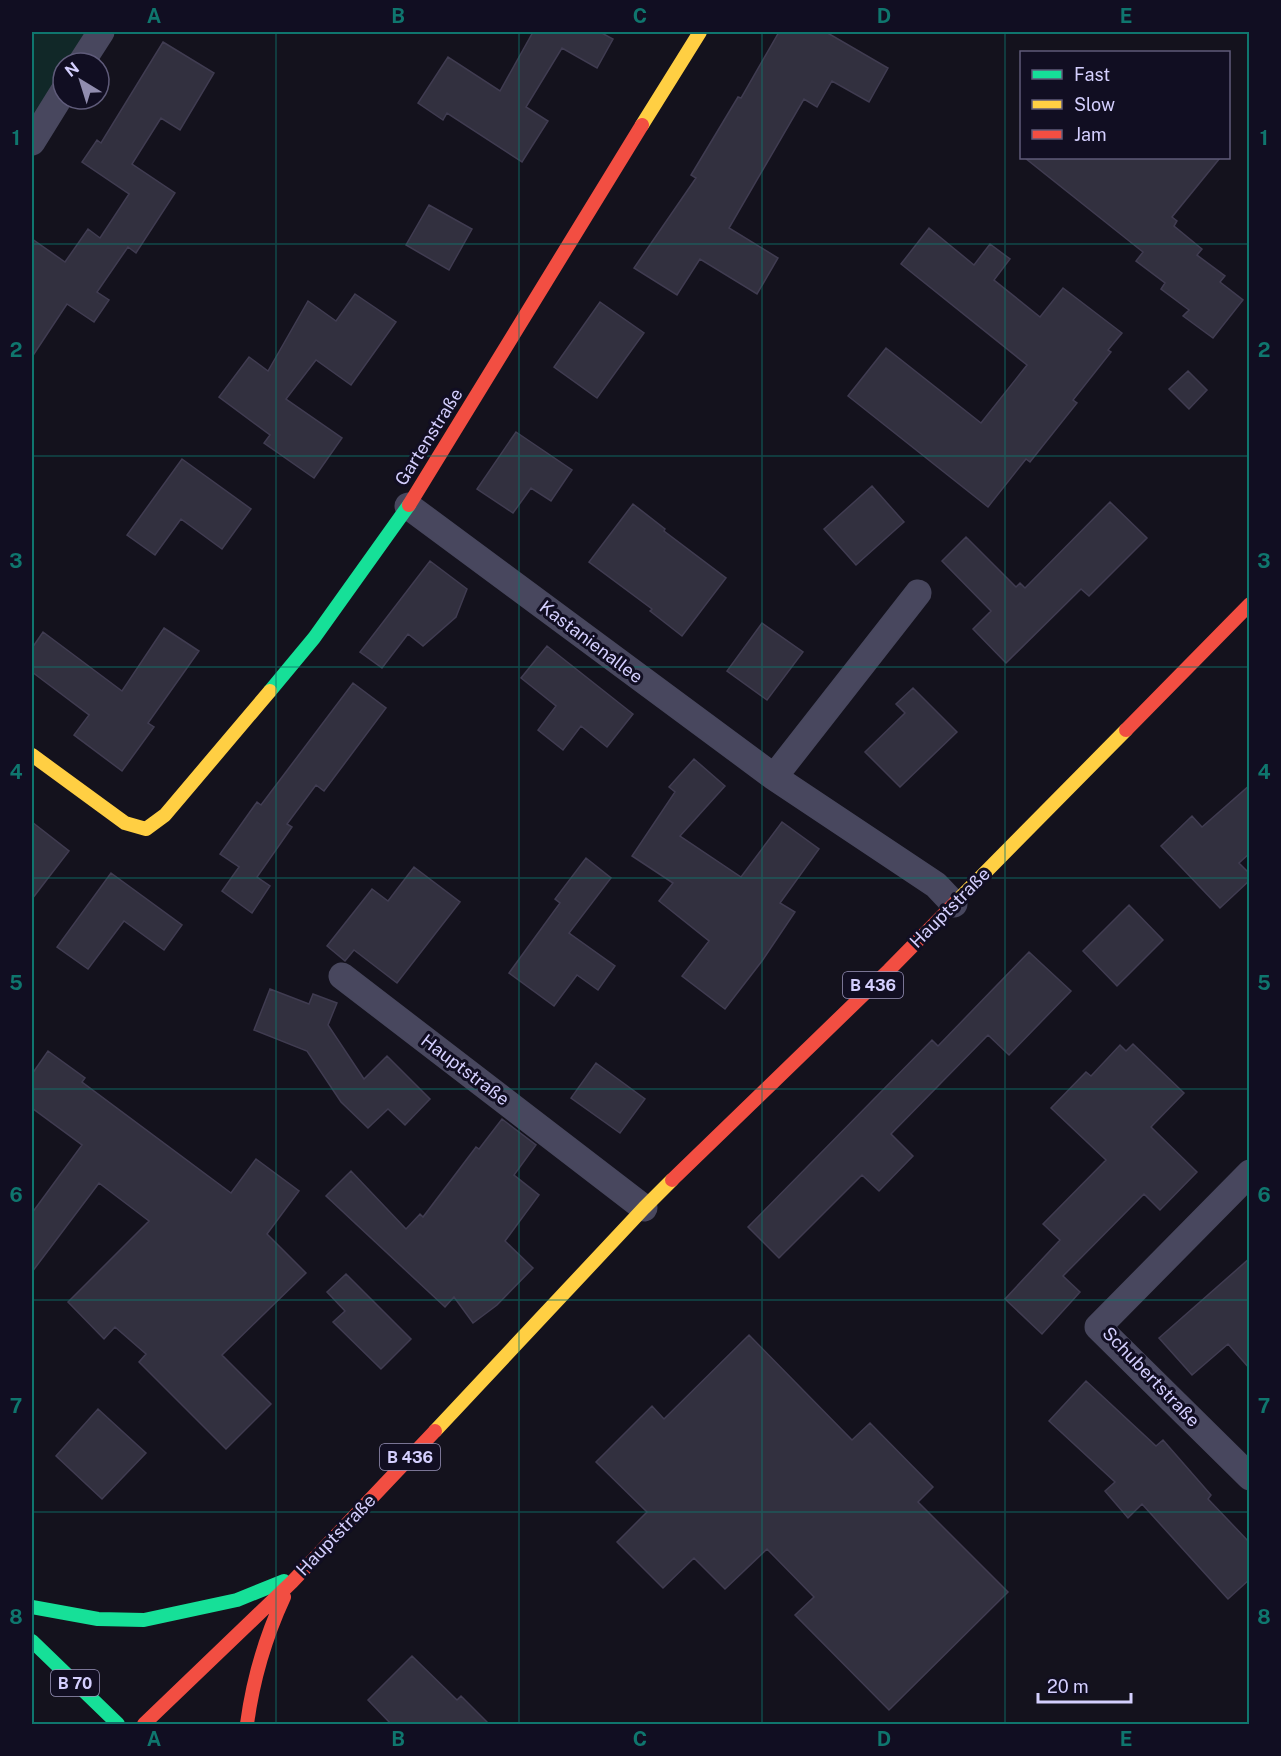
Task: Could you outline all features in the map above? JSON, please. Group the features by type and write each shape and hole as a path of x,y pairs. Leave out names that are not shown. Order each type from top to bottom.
{"main road":[{"name":"Gartenstraße","path":"32,755 125,823 146,829 165,815 314,638 408,506 700,32"},
{"name":"Hauptstraße","path":"144,1725 294,1579 644,1208 889,970 1250,604"},
{"name":"B 436","path":"32,1607 98,1619 144,1620 237,1600 294,1579"},
{"path":"247,1725 258,1665 271,1624 294,1579"},
{"name":"B 70","path":"32,1641 118,1725"}],"street":[{"path":"89,51 101,32"},
{"path":"32,142 51,111"},
{"name":"Kastanienallee","path":"408,506 774,777 936,885 954,904"},
{"path":"774,777 918,593"},
{"name":"Hauptstraße","path":"342,976 644,1208"},
{"name":"Schubertstraße","path":"1250,1173 1098,1327 1250,1477"}],"green space":[{"path":"32,32 93,32 81,51 51,51 51,98 32,129"}],"building":[{"path":"533,32 600,32 613,39 597,68 562,48 526,107 548,121 522,162 447,113 443,120 418,103 448,57 500,91"},
{"path":"779,32 826,32 888,68 869,102 832,81 817,107 804,99 729,228 778,258 757,294 700,259 677,295 634,268 696,178 691,175 738,97 741,98"},
{"path":"163,42 214,73 180,130 161,118 132,164 175,193 136,253 128,247 97,292 109,300 94,322 67,304 32,357 32,239 65,262 88,229 100,238 129,194 82,162 97,140 101,143"},
{"path":"1026,159 1219,159 1172,217 1177,221 1174,226 1202,249 1197,255 1225,276 1220,282 1243,300 1213,338 1183,316 1189,310 1161,289 1165,283 1136,261 1143,252"},
{"path":"429,205 472,229 449,270 406,245"},
{"path":"929,228 974,265 990,244 1010,259 994,280 1040,317 1063,288 1122,333 1108,350 1111,352 1073,400 1077,403 1030,462 1026,459 988,507 848,396 886,348 981,423 1027,365 901,264"},
{"path":"355,294 396,322 351,385 316,360 286,399 342,438 314,478 264,443 270,435 219,397 249,357 268,371 308,301 336,321"},
{"path":"600,302 644,333 597,398 554,367"},
{"path":"1188,371 1207,390 1189,409 1169,389"},
{"path":"516,432 572,470 551,501 531,488 513,513 477,489"},
{"path":"182,459 251,509 222,549 181,519 155,555 127,535"},
{"path":"872,486 904,522 856,565 824,529"},
{"path":"1110,502 1147,538 1089,596 1081,589 1006,663 973,629 991,611 942,561 966,537 1016,587 1020,583 1025,588"},
{"path":"633,504 665,529 664,531 726,578 682,636 650,611 652,609 589,562"},
{"path":"430,561 467,589 456,617 423,646 408,634 382,668 360,652"},
{"path":"762,623 803,652 767,700 727,671"},
{"path":"164,628 199,651 148,723 154,727 122,771 74,735 89,715 32,672 32,648 43,632 122,691"},
{"path":"547,646 633,714 607,747 581,726 563,750 538,730 556,706 521,678"},
{"path":"353,683 386,708 324,791 316,785 287,824 292,827 257,877 270,886 252,913 222,891 239,867 220,854 257,802 261,805"},
{"path":"913,688 957,732 900,787 865,752 905,713 896,704"},
{"path":"694,759 725,786 680,836 741,877 782,822 819,849 780,903 795,912 762,961 725,1009 682,976 709,941 659,901 673,883 632,856 675,792 669,787"},
{"path":"1250,785 1250,853 1239,863 1250,874 1250,880 1220,908 1161,846 1192,816 1202,827"},
{"path":"32,822 69,851 32,899"},
{"path":"586,858 611,878 569,933 615,966 598,990 577,975 554,1006 509,973 560,903 555,899"},
{"path":"414,867 460,902 397,983 354,950 345,961 327,946 372,889 388,901"},
{"path":"111,873 182,925 164,950 124,921 88,969 57,947"},
{"path":"1129,905 1163,940 1117,986 1083,951"},
{"path":"1029,952 1071,991 1009,1055 988,1035 891,1134 913,1156 879,1191 862,1175 779,1258 748,1227 932,1040 938,1046"},
{"path":"270,989 309,1004 313,994 337,1003 328,1025 364,1079 387,1056 430,1099 405,1125 388,1109 368,1128 341,1102 307,1051 254,1030"},
{"path":"1133,1044 1184,1093 1151,1127 1197,1172 1160,1210 1144,1194 1063,1276 1080,1292 1042,1334 1005,1299 1060,1240 1043,1224 1106,1160 1051,1108 1086,1072 1091,1076 1120,1045 1126,1051"},
{"path":"48,1051 85,1078 82,1082 231,1193 256,1159 299,1191 267,1234 306,1273 222,1355 271,1404 226,1449 139,1362 146,1354 115,1327 104,1339 68,1302 149,1221 99,1183 32,1272 32,1213 82,1145 32,1108 32,1074"},
{"path":"596,1063 645,1099 620,1133 571,1098"},
{"path":"502,1119 536,1145 514,1175 539,1195 505,1241 533,1268 497,1305 473,1323 454,1297 445,1307 326,1196 351,1171 406,1229 420,1214 423,1217 476,1147 479,1149"},
{"path":"1250,1258 1250,1369 1228,1344 1192,1375 1159,1338"},
{"path":"346,1274 411,1339 381,1369 333,1322 345,1311 327,1292"},
{"path":"749,1335 852,1440 870,1423 933,1487 918,1502 1008,1592 889,1710 795,1615 814,1597 767,1549 725,1589 694,1558 663,1588 617,1542 647,1512 596,1462 652,1406 664,1419"},
{"path":"1086,1381 1156,1446 1163,1440 1211,1495 1208,1499 1250,1543 1250,1579 1228,1599 1142,1504 1128,1518 1105,1491 1115,1482 1049,1421"},
{"path":"98,1409 146,1453 102,1499 56,1456"},
{"path":"412,1656 457,1700 461,1696 490,1725 392,1725 368,1700"}],"traffic: fast":[{"path":"270,691 314,638 409,505"},
{"path":"32,1607 98,1619 144,1620 237,1600 284,1581"},
{"path":"32,1641 118,1724"}],"traffic: slow":[{"path":"642,125 700,32"},
{"path":"32,755 125,823 146,829 165,815 270,691"},
{"path":"956,902 1126,730"},
{"path":"435,1431 672,1180"}],"traffic: jam":[{"path":"409,505 642,125"},
{"path":"1126,730 1250,604"},
{"path":"672,1180 956,902"},
{"path":"144,1724 292,1582 435,1431"},
{"path":"247,1724 261,1659 284,1597"}]}
